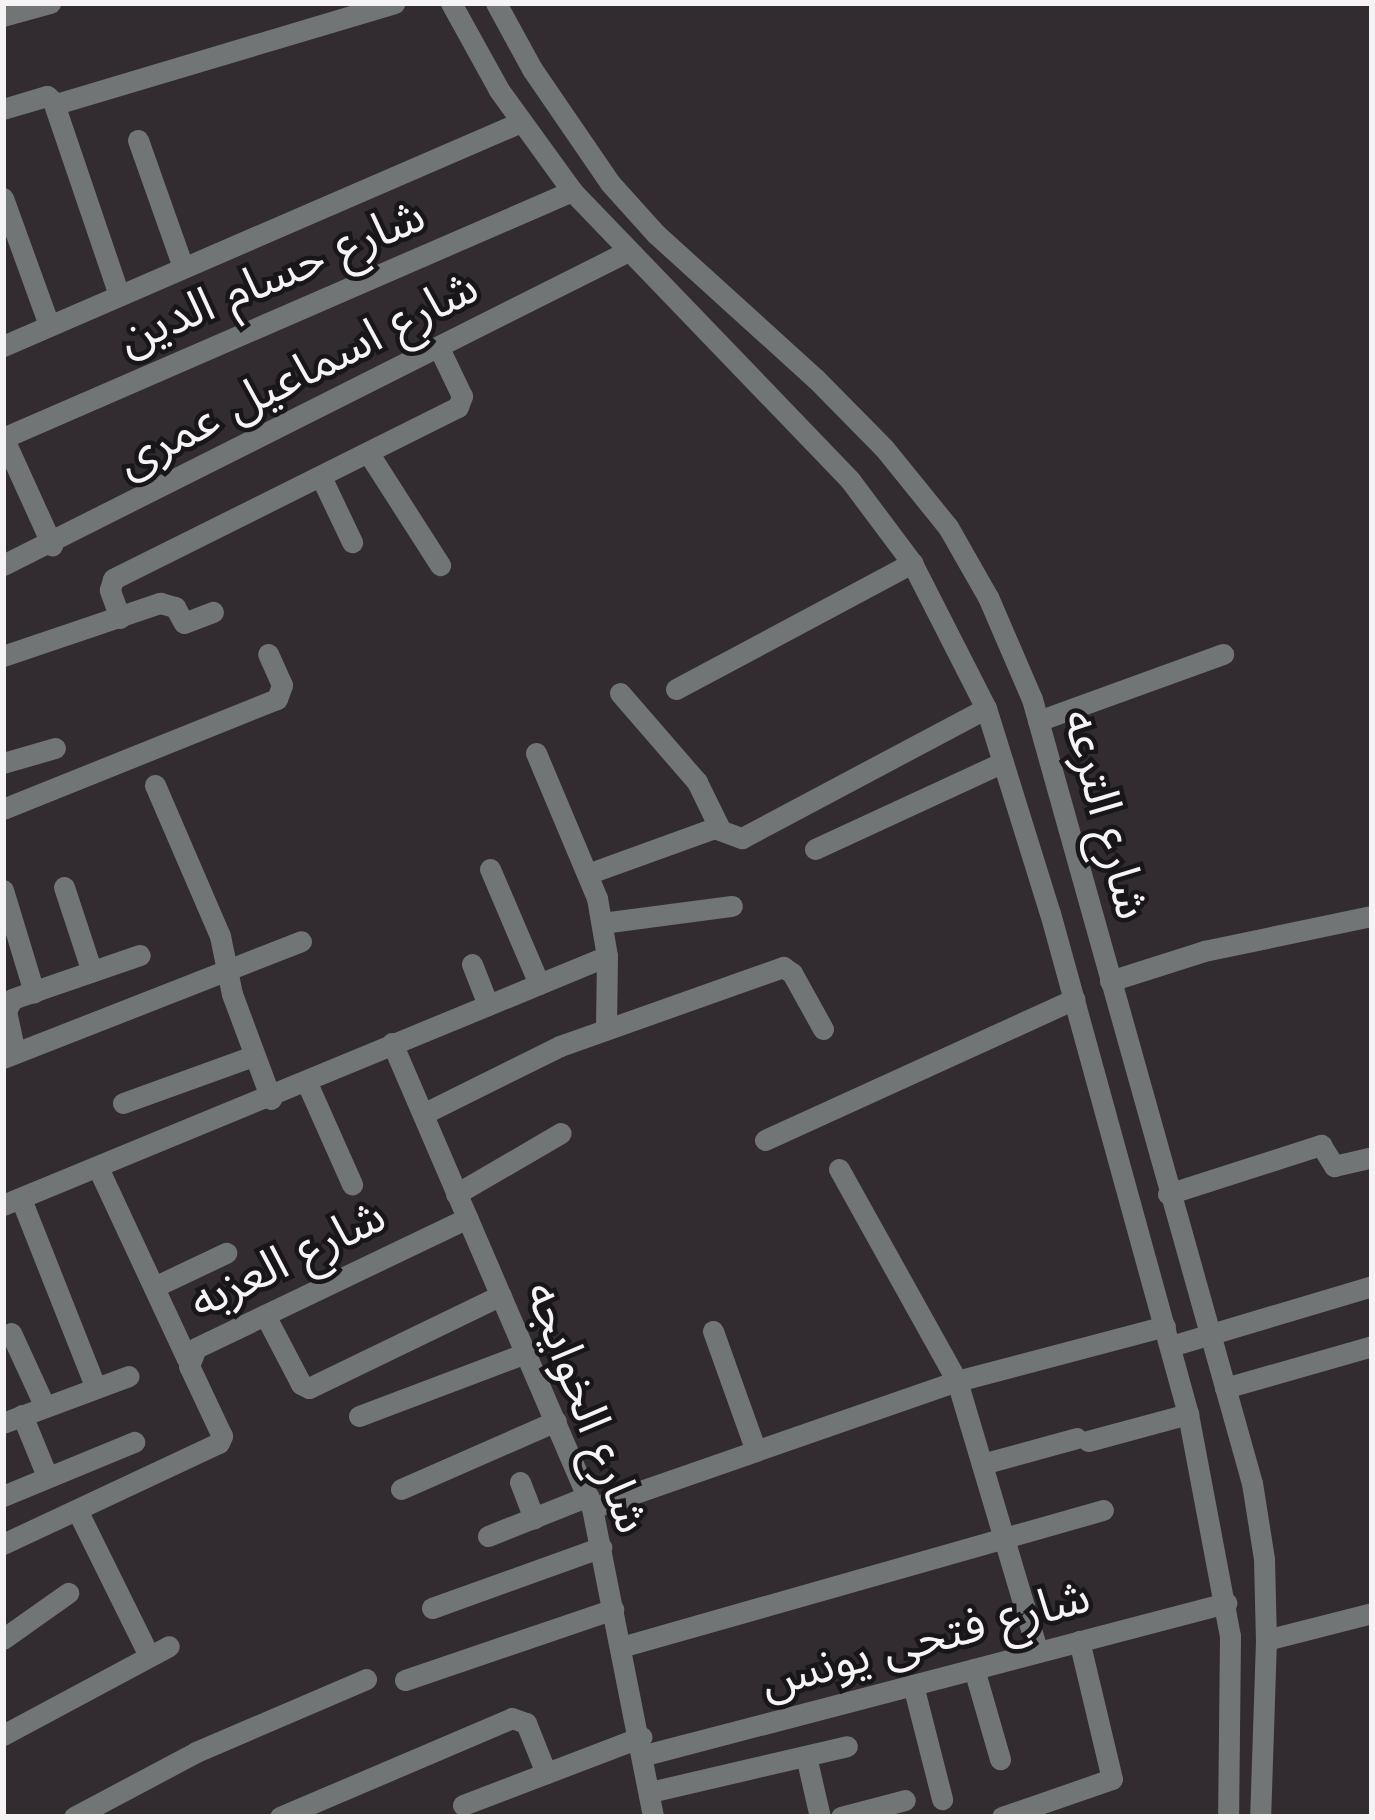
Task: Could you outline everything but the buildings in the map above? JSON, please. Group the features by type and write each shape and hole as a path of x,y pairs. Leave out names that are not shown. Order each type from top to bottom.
{"street":[{"path":"3,16 50,3"},
{"path":"54,104 394,3"},
{"name":"شارع الترعه","path":"451,3 521,122 572,190 850,480 912,563 986,708 1074,998 1188,1414 1226,1603 1232,1703 1228,1817"},
{"name":"شارع الترعه","path":"496,3 532,70 610,183 656,234 829,392 948,527 988,597 1038,721 1252,1483 1264,1559 1266,1640 1260,1817"},
{"path":"3,109 47,96 54,104 118,292"},
{"path":"3,346 182,264 521,122"},
{"path":"138,140 182,264"},
{"name":"شارع حسام الدين","path":"3,437 572,190"},
{"path":"3,198 49,325"},
{"name":"شارع اسماعيل عمرى","path":"3,565 52,545 628,251"},
{"path":"120,618 110,590 113,579 322,479 458,407 462,396 439,348"},
{"path":"3,437 52,545"},
{"path":"369,454 440,566"},
{"path":"322,479 352,542"},
{"path":"676,689 912,563"},
{"path":"3,656 160,603 175,607 184,622 213,612"},
{"path":"3,809 277,699 282,685 268,654"},
{"path":"1038,721 1223,654"},
{"path":"620,693 697,782 719,827 742,838 986,708"},
{"path":"3,763 55,748"},
{"path":"536,753 590,874 607,956 606,1028"},
{"path":"815,849 1003,762"},
{"path":"155,785 220,936 253,1056 271,1099"},
{"path":"590,874 719,827"},
{"path":"490,869 539,984"},
{"path":"64,887 92,972"},
{"path":"3,890 34,992"},
{"path":"602,923 733,906"},
{"path":"1110,981 1204,951 1372,916"},
{"path":"140,955 6,1005 9,1056 302,941"},
{"path":"97,1388 12,1202 271,1099 392,1043 607,956"},
{"path":"472,964 488,1005"},
{"path":"423,1114 606,1028 788,968 823,1029"},
{"path":"765,1140 1074,998"},
{"name":"شارع الخوايجه","path":"392,1043 590,1502 643,1746 653,1817"},
{"path":"123,1103 253,1056"},
{"path":"307,1082 352,1184"},
{"path":"456,1194 561,1133"},
{"path":"1168,1194 1321,1145 1334,1166 1372,1157"},
{"path":"839,1168 957,1381 1038,1652"},
{"path":"99,1170 187,1359"},
{"name":"شارع العزبه","path":"3,1544 219,1443 222,1436 187,1359 196,1348 467,1218"},
{"path":"154,1287 226,1253"},
{"path":"488,1536 957,1381 1168,1336 1210,1336 1372,1286"},
{"path":"265,1315 301,1384 309,1388 501,1295"},
{"path":"713,1331 756,1450"},
{"path":"11,1333 45,1407"},
{"path":"1225,1388 1372,1346"},
{"path":"359,1416 526,1353"},
{"path":"47,1476 13,1419 128,1376"},
{"path":"982,1464 1188,1414"},
{"path":"401,1489 556,1421"},
{"path":"3,1496 134,1442"},
{"path":"520,1482 534,1518"},
{"path":"3,1735 159,1651 77,1510"},
{"path":"621,1647 1103,1510"},
{"path":"432,1608 601,1547"},
{"path":"3,1639 68,1593"},
{"name":"شارع فتحى يونس","path":"463,1804 547,1773 643,1746 913,1685 1226,1603"},
{"path":"405,1680 614,1609"},
{"path":"1266,1640 1372,1612"},
{"path":"1002,1817 1108,1782 1115,1773 1079,1641"},
{"path":"974,1669 1000,1759"},
{"path":"74,1817 196,1753 366,1679"},
{"path":"913,1685 942,1799"},
{"path":"280,1817 512,1718 526,1723 547,1773"},
{"path":"650,1792 847,1746"},
{"path":"806,1756 820,1817"},
{"path":"841,1817 905,1800"}]}
